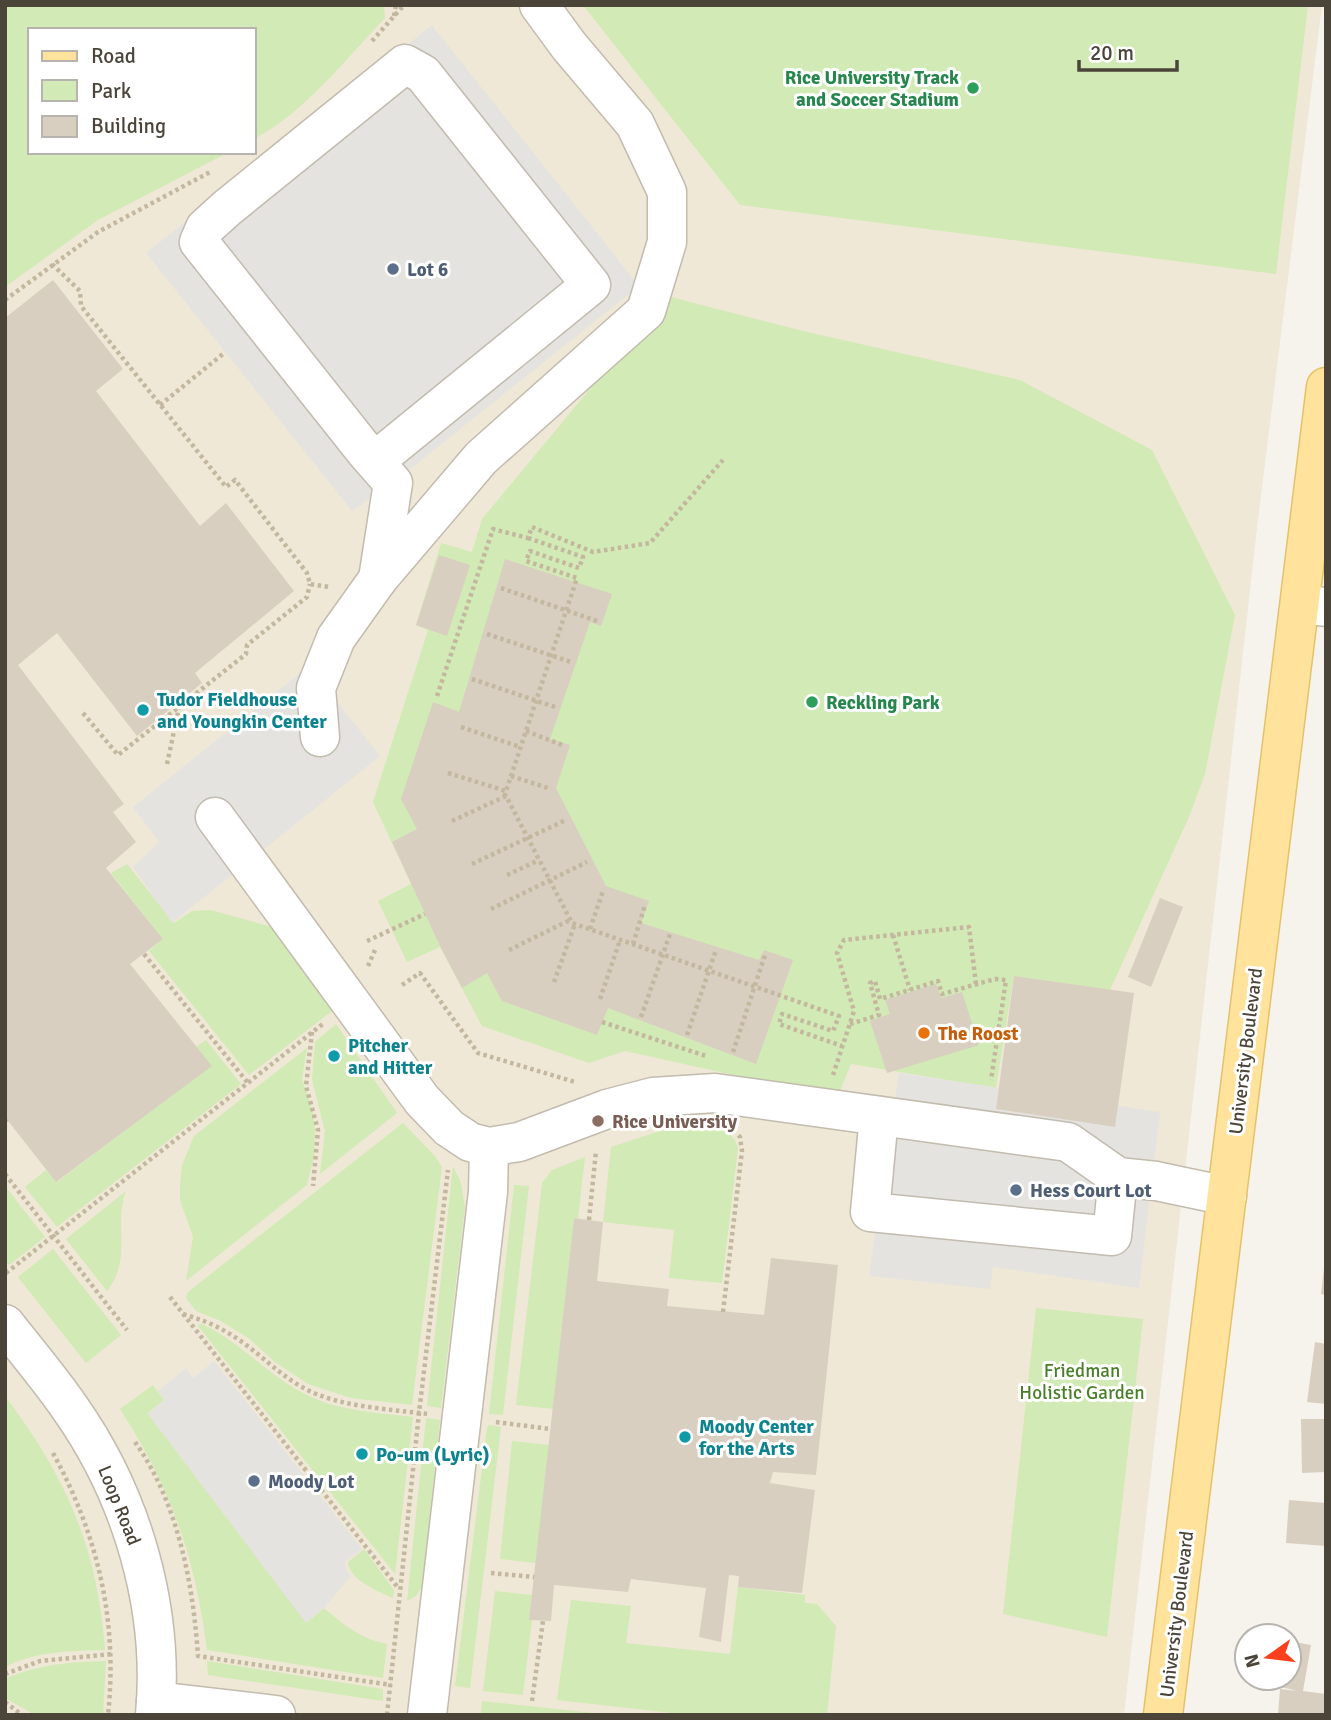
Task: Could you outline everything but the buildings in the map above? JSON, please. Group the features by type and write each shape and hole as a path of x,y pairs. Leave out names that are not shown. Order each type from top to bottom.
{"main road":[{"name":"University Boulevard","path":"1163,1715 1227,1196 1313,606 1326,387"}],"lane":[{"path":"320,737 316,688 336,638 373,585 481,458 646,311 667,242 667,192 635,124 538,5"},
{"path":"373,585 393,482 375,461 199,242 205,228 227,208 405,64 423,74 591,285 375,461"},
{"path":"215,817 422,1100 449,1128 470,1142 489,1147 519,1142 591,1114 653,1097 715,1093 1068,1142 1118,1177 1156,1181 1227,1196"},
{"path":"879,1116 870,1212 1112,1236 1118,1177"},
{"path":"429,1702 488,1192 489,1147"},
{"name":"Loop Road","path":"5,1324 71,1409 100,1457 121,1501 139,1555 152,1610 157,1654 156,1708"},
{"path":"156,1708 276,1715"}],"path":[{"path":"394,17 396,5"},
{"path":"5,300 98,232 224,164"},
{"path":"52,264 80,291 81,306 226,487 234,480 307,573 310,584 306,597 247,645 246,654 118,755 83,713"},
{"path":"160,405 223,354"},
{"path":"528,538 532,527 593,552 650,543 723,460"},
{"path":"437,696 493,529 583,557 579,568 530,551 526,561 577,578 506,793 527,838 573,922 839,1016 833,1031 782,1014 779,1024 842,1046"},
{"path":"310,584 373,585"},
{"path":"500,588 600,622"},
{"path":"487,634 572,663"},
{"path":"472,679 555,707"},
{"path":"167,764 179,707"},
{"path":"461,727 520,747"},
{"path":"526,731 565,746"},
{"path":"448,773 506,793"},
{"path":"511,776 551,789"},
{"path":"452,821 506,793"},
{"path":"471,864 566,820"},
{"path":"507,875 539,860"},
{"path":"491,909 587,862"},
{"path":"590,929 603,891"},
{"path":"633,944 645,905"},
{"path":"367,941 425,914"},
{"path":"509,950 573,922"},
{"path":"554,982 573,922"},
{"path":"820,1076 832,1077 854,1011 837,953 844,940 969,927 976,984"},
{"path":"641,1017 670,934"},
{"path":"893,935 910,990"},
{"path":"600,999 620,939"},
{"path":"687,1035 716,950"},
{"path":"144,954 248,1083"},
{"path":"733,1052 765,955"},
{"path":"402,985 420,973 478,1053 578,1083 583,1089"},
{"path":"849,1025 879,1015 870,983 875,981 880,999 938,981 942,994 995,979 1006,980 991,1080"},
{"path":"6,1273 350,1002"},
{"path":"602,1022 712,1058"},
{"path":"312,1032 306,1086 314,1107 318,1130 313,1186"},
{"path":"723,1312 742,1151 740,1137 735,1129"},
{"path":"589,1220 597,1159 595,1142"},
{"path":"387,1715 449,1165"},
{"path":"5,1174 127,1330"},
{"path":"170,1297 399,1590"},
{"path":"184,1314 207,1321 229,1333 303,1389 328,1398 419,1413 551,1429"},
{"path":"49,1446 69,1483 99,1566 112,1654 108,1715"},
{"path":"491,1573 534,1577"},
{"path":"532,1701 543,1621"},
{"path":"5,1674 40,1661 112,1654"},
{"path":"198,1656 390,1684 429,1702"},
{"path":"5,1702 22,1715"}],"shaded area":[{"name":"Rice University","path":"5,5 1322,5 1257,528 1124,1715 5,1715"},
{"name":"Lot 6","path":"432,25 639,286 393,483 352,511 146,253"},
{"path":"309,666 380,756 172,923 133,867 159,842 133,807"},
{"name":"Hess Court Lot","path":"899,1073 1160,1112 1139,1288 993,1267 990,1289 869,1276"},
{"name":"Moody Lot","path":"214,1361 362,1549 345,1562 346,1571 351,1576 324,1608 306,1623 148,1414 164,1400 158,1391 186,1368 193,1378"}],"green space":[{"path":"5,5 384,5 385,18 340,67 290,115 256,138 256,28 28,28 28,154 225,154 98,220 5,287"},
{"name":"Rice University Track and Soccer Stadium","path":"583,5 1308,5 1276,274 740,205"},
{"name":"Reckling Park","path":"667,296 803,331 1020,380 1152,450 1235,615 1205,774 1189,817 1110,990 1014,976 996,1088 851,1064 840,1091 770,1083 625,1051 589,1063 482,1026 440,947 407,962 378,901 411,884 373,802 428,630 416,625 441,543 472,552 482,519"},
{"path":"127,864 174,923 192,911 211,910 279,929 336,1008 249,1075 149,951 163,939 111,873"},
{"path":"336,1024 397,1113 320,1174 325,1131 312,1080 315,1042"},
{"path":"206,1040 241,1084 57,1227 25,1187 46,1170 57,1182 211,1066 196,1047"},
{"path":"307,1048 302,1079 313,1112 315,1131 314,1156 307,1185 186,1281 193,1237 180,1200 180,1185 182,1165 194,1136"},
{"path":"403,1123 442,1167 412,1405 351,1398 308,1384 275,1362 248,1338 221,1321 196,1311 186,1298 188,1292"},
{"path":"692,1127 720,1129 731,1135 738,1148 722,1283 669,1278 674,1230 603,1222 611,1147 660,1131"},
{"path":"585,1157 578,1218 574,1218 553,1409 516,1405 542,1183 552,1170"},
{"path":"453,1166 461,1183 465,1207 441,1408 427,1406"},
{"path":"514,1185 529,1186 503,1415 489,1414"},
{"path":"5,1186 45,1237 9,1265 5,1260"},
{"path":"126,1191 121,1216 119,1266 107,1291 66,1239"},
{"path":"53,1249 121,1335 86,1363 18,1277"},
{"name":"Friedman Holistic Garden","path":"1036,1308 1143,1319 1107,1637 1003,1614"},
{"path":"200,1323 228,1339 279,1378 307,1395 346,1408 413,1417 395,1574 198,1326"},
{"path":"153,1385 164,1400 148,1413 307,1622 324,1608 361,1635 387,1644 383,1678 207,1650 196,1584 178,1524 153,1467 120,1409"},
{"path":"5,1396 46,1456 75,1515 95,1578 105,1650 41,1655 5,1667"},
{"path":"426,1418 440,1420 422,1586 416,1596 407,1601"},
{"path":"489,1425 501,1427 470,1688 455,1686"},
{"path":"512,1441 549,1445 536,1563 500,1559"},
{"path":"364,1549 394,1590 393,1598 359,1580 350,1569 348,1562"},
{"path":"738,1587 805,1595 805,1603 817,1604 836,1626 827,1715 690,1715 557,1700 571,1600 631,1606 626,1643 730,1654"},
{"path":"495,1591 532,1595 529,1620 532,1620 523,1695 483,1691"},
{"path":"106,1661 103,1715 35,1715 5,1698 5,1679 17,1674 55,1665"},
{"path":"207,1661 383,1689 383,1701 208,1675"},
{"path":"482,1701 612,1715 481,1713"}],"place":[{"name":"Rice University Track and Soccer Stadium","path":"973,88"},
{"name":"Lot 6","path":"393,269"},
{"name":"Reckling Park","path":"812,702"},
{"name":"Tudor Fieldhouse and Youngkin Center","path":"143,710"},
{"name":"The Roost","path":"924,1033"},
{"name":"Pitcher and Hitter","path":"334,1056"},
{"name":"Rice University","path":"598,1121"},
{"name":"Hess Court Lot","path":"1016,1190"},
{"name":"Moody Center for the Arts","path":"685,1437"},
{"name":"Po-um (Lyric)","path":"362,1454"},
{"name":"Moody Lot","path":"254,1481"}]}
